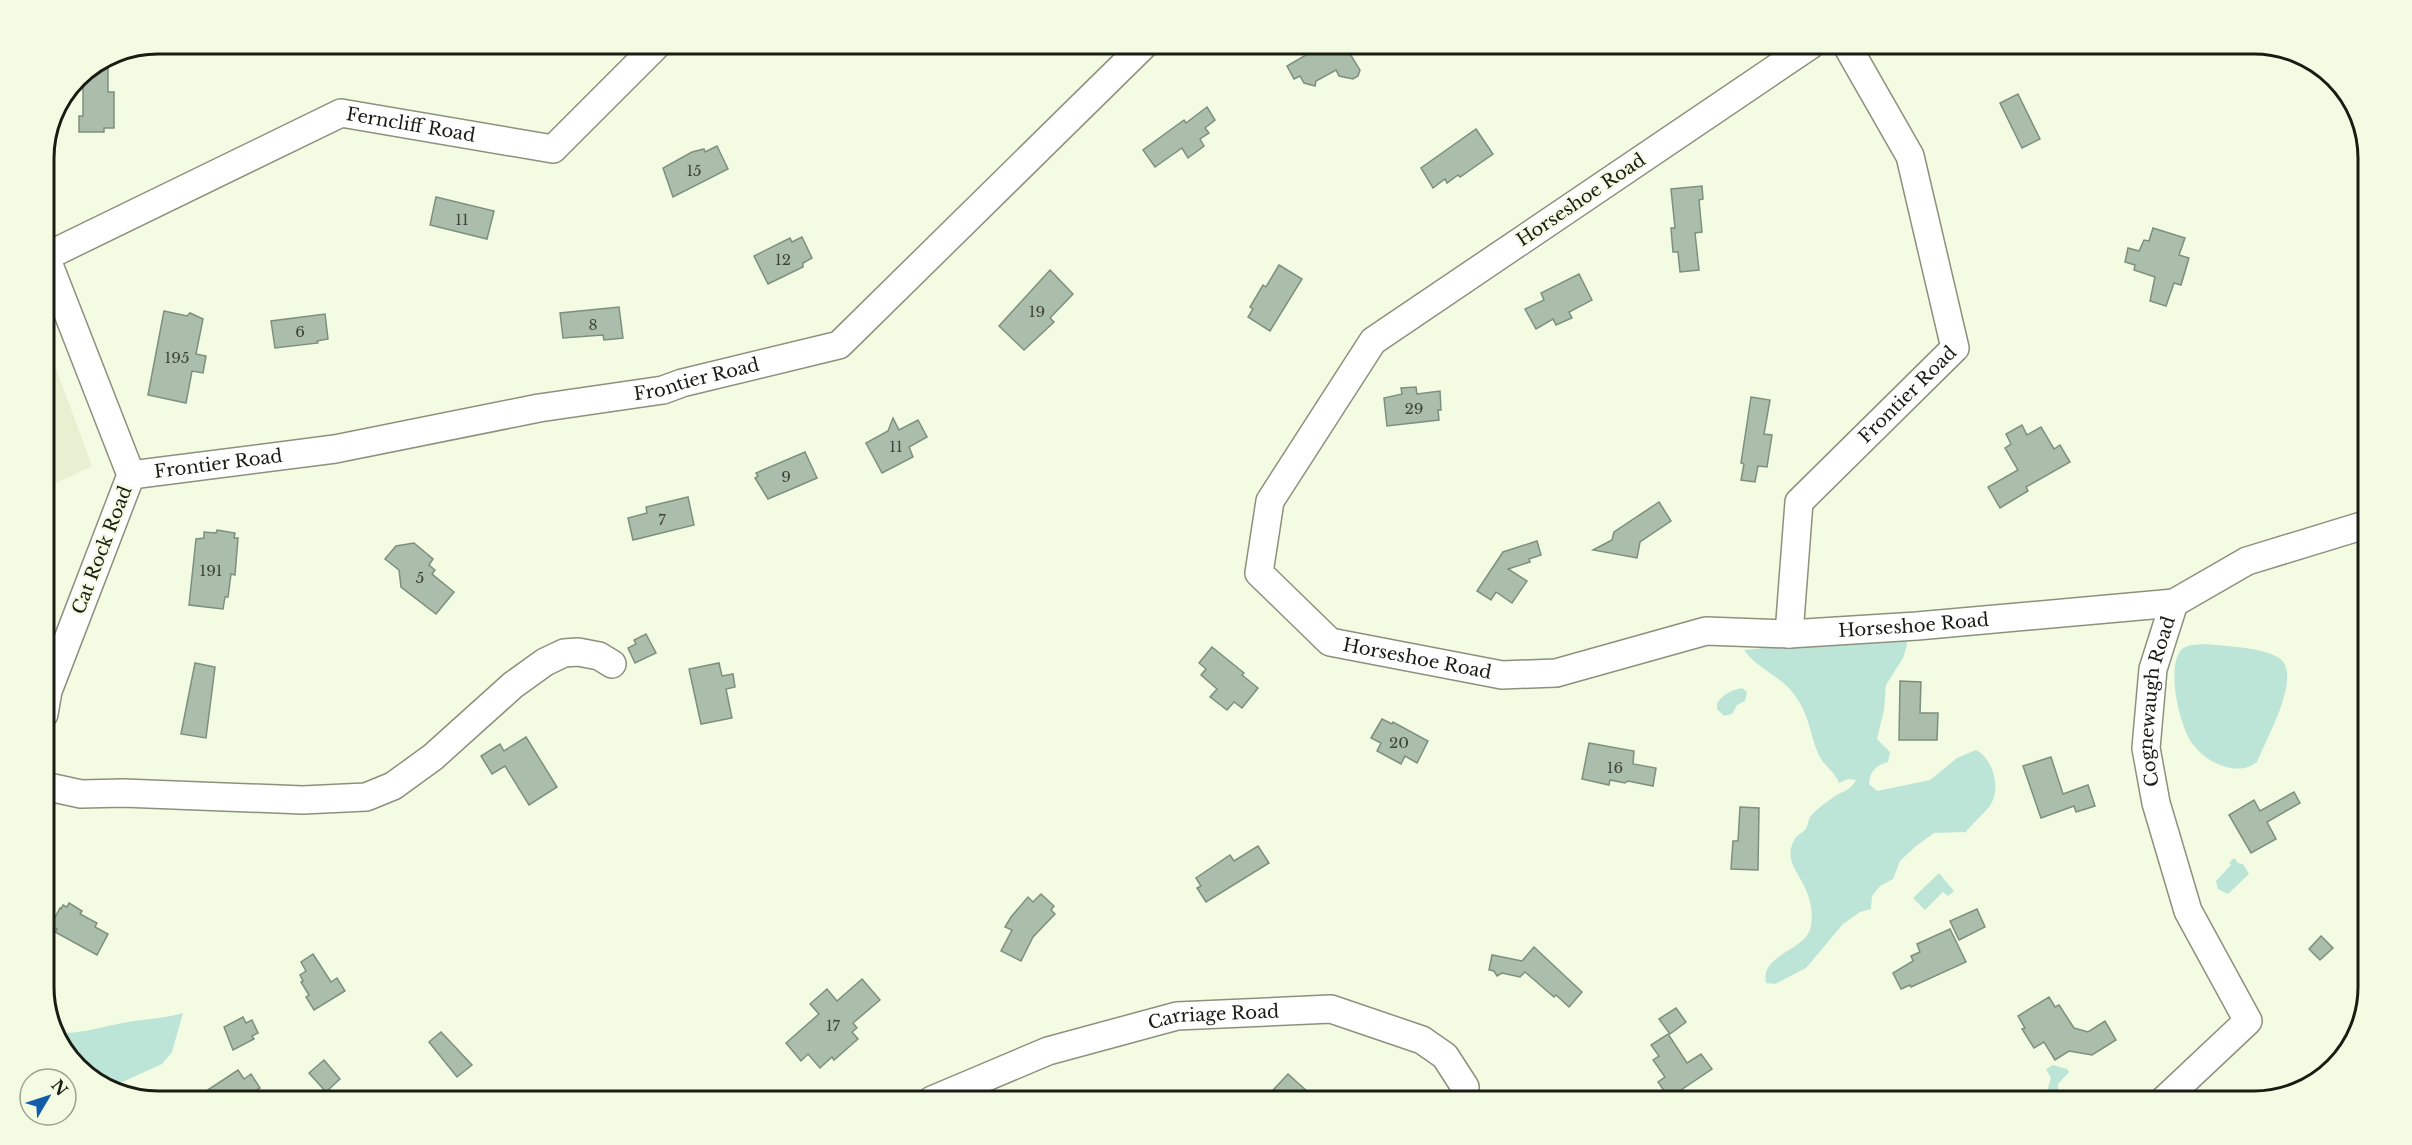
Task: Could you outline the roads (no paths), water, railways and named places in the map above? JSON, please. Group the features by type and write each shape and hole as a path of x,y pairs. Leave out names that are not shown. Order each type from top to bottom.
{"street":[{"name":"Ferncliff Road","path":"54,251 341,112 553,149 648,54"},
{"name":"Frontier Road","path":"131,475 335,449 539,408 663,390 682,383 839,345 1135,54"},
{"name":"Horseshoe Road","path":"1797,54 1373,341 1270,501 1259,573 1330,642 1502,675 1557,673 1706,631 1790,634 1917,626 2174,603"},
{"name":"Frontier Road","path":"1790,634 1799,502 1955,348 1910,156 1852,54"},
{"name":"Cat Rock Road","path":"54,278 131,475 54,675"},
{"name":"Cognewaugh Road","path":"2174,1091 2248,1021 2188,910 2156,803 2146,748 2152,669 2174,603 2247,561 2358,527"},
{"path":"54,788 81,794 123,793 303,800 366,797 393,786 433,758 513,685 545,662 564,653 578,652 599,656 612,664"},
{"name":"Carriage Road","path":"953,1091 1048,1051 1177,1016 1331,1010 1422,1040 1446,1056 1465,1087 1464,1091"}],"water":[{"path":"1905,635 1907,645 1903,658 1886,685 1884,710 1877,739 1890,752 1888,762 1874,770 1869,784 1877,791 1930,780 1957,758 1976,750 1987,760 1994,774 1994,797 1989,807 1966,832 1934,833 1916,846 1900,861 1893,879 1880,886 1872,896 1871,909 1860,912 1843,924 1806,968 1775,984 1766,983 1766,973 1770,965 1801,942 1811,926 1810,903 1791,860 1791,846 1807,827 1812,814 1849,788 1856,780 1848,779 1839,783 1822,761 1806,715 1793,693 1744,650"},
{"path":"2205,644 2263,651 2279,658 2286,666 2285,692 2274,724 2257,762 2246,767 2239,769 2226,767 2207,758 2192,743 2183,724 2176,696 2177,657 2184,647"},
{"path":"1742,688 1747,692 1745,701 1737,705 1732,714 1724,716 1717,709 1717,704 1727,693"},
{"path":"2234,858 2238,863 2243,864 2249,874 2228,894 2218,889 2216,881 2231,865 2229,863"},
{"path":"1939,873 1954,891 1948,896 1943,892 1925,910 1913,898"},
{"path":"183,1013 172,1052 162,1064 119,1083 100,1074 89,1065 71,1045 65,1033 81,1032 122,1023"},
{"path":"2053,1065 2067,1069 2069,1072 2058,1084 2058,1091 2047,1091 2051,1078 2046,1069"}]}
